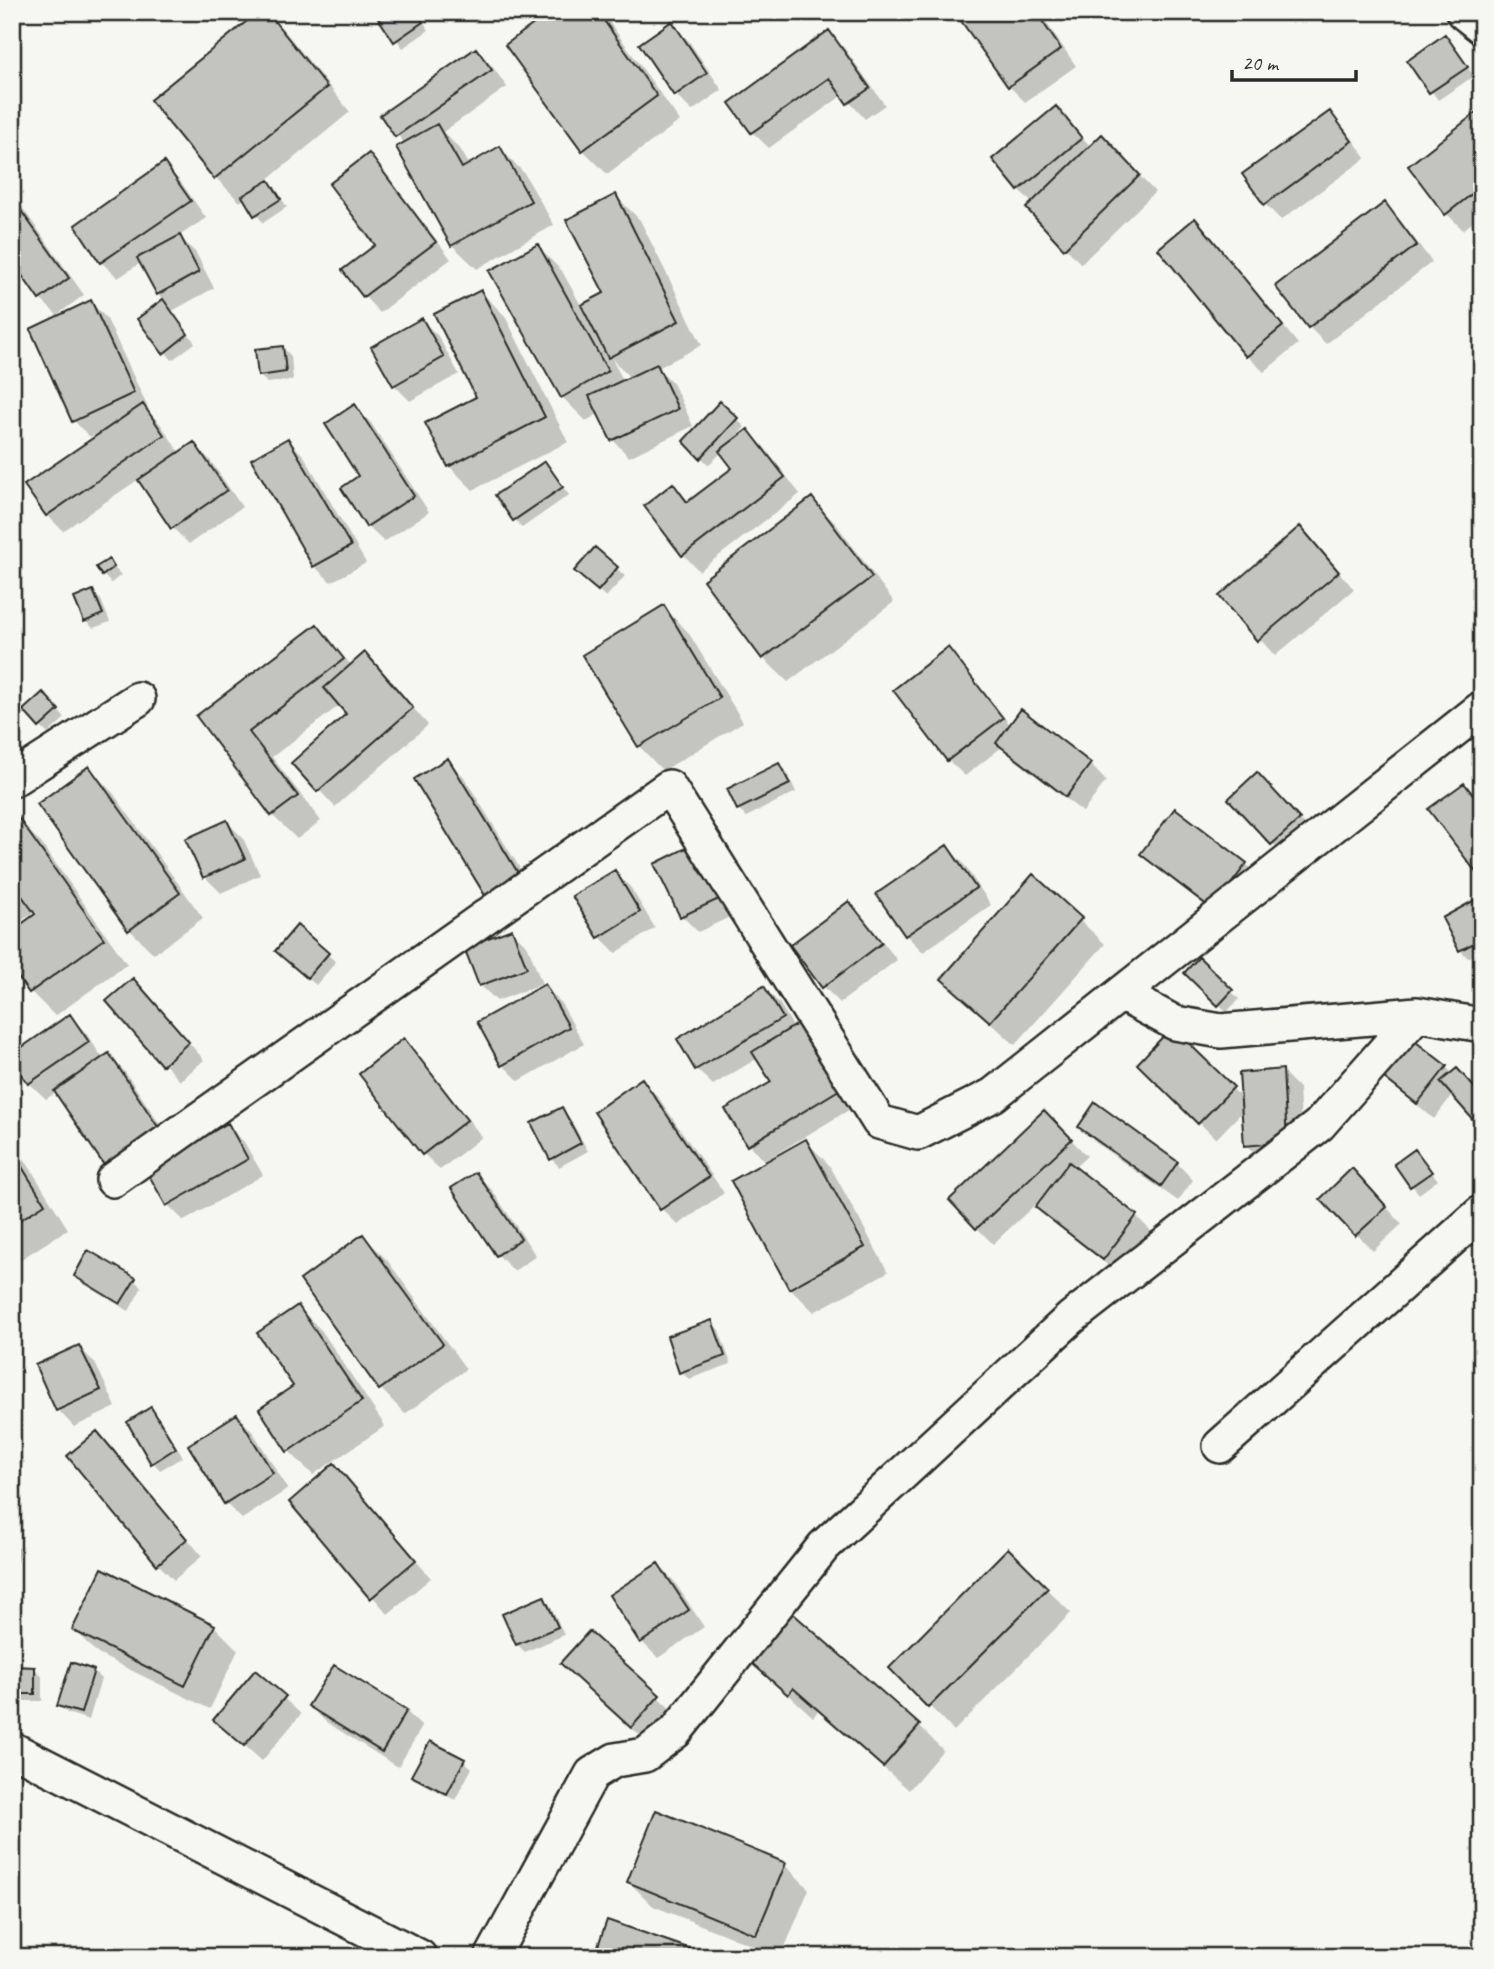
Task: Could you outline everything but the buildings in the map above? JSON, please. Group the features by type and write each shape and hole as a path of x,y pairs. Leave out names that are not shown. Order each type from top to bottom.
{"street":[{"path":"1463,12 1482,27"},
{"path":"12,780 138,699"},
{"path":"113,1180 669,787 879,1122 918,1133 993,1095 1482,708"},
{"path":"1121,994 1175,1023 1221,1031 1417,1014 1482,1025"},
{"path":"492,1957 592,1774 615,1760 645,1755 675,1732 824,1546 1071,1318 1319,1125 1417,1014"},
{"path":"1220,1446 1482,1212"},
{"path":"12,1749 420,1957"}]}
